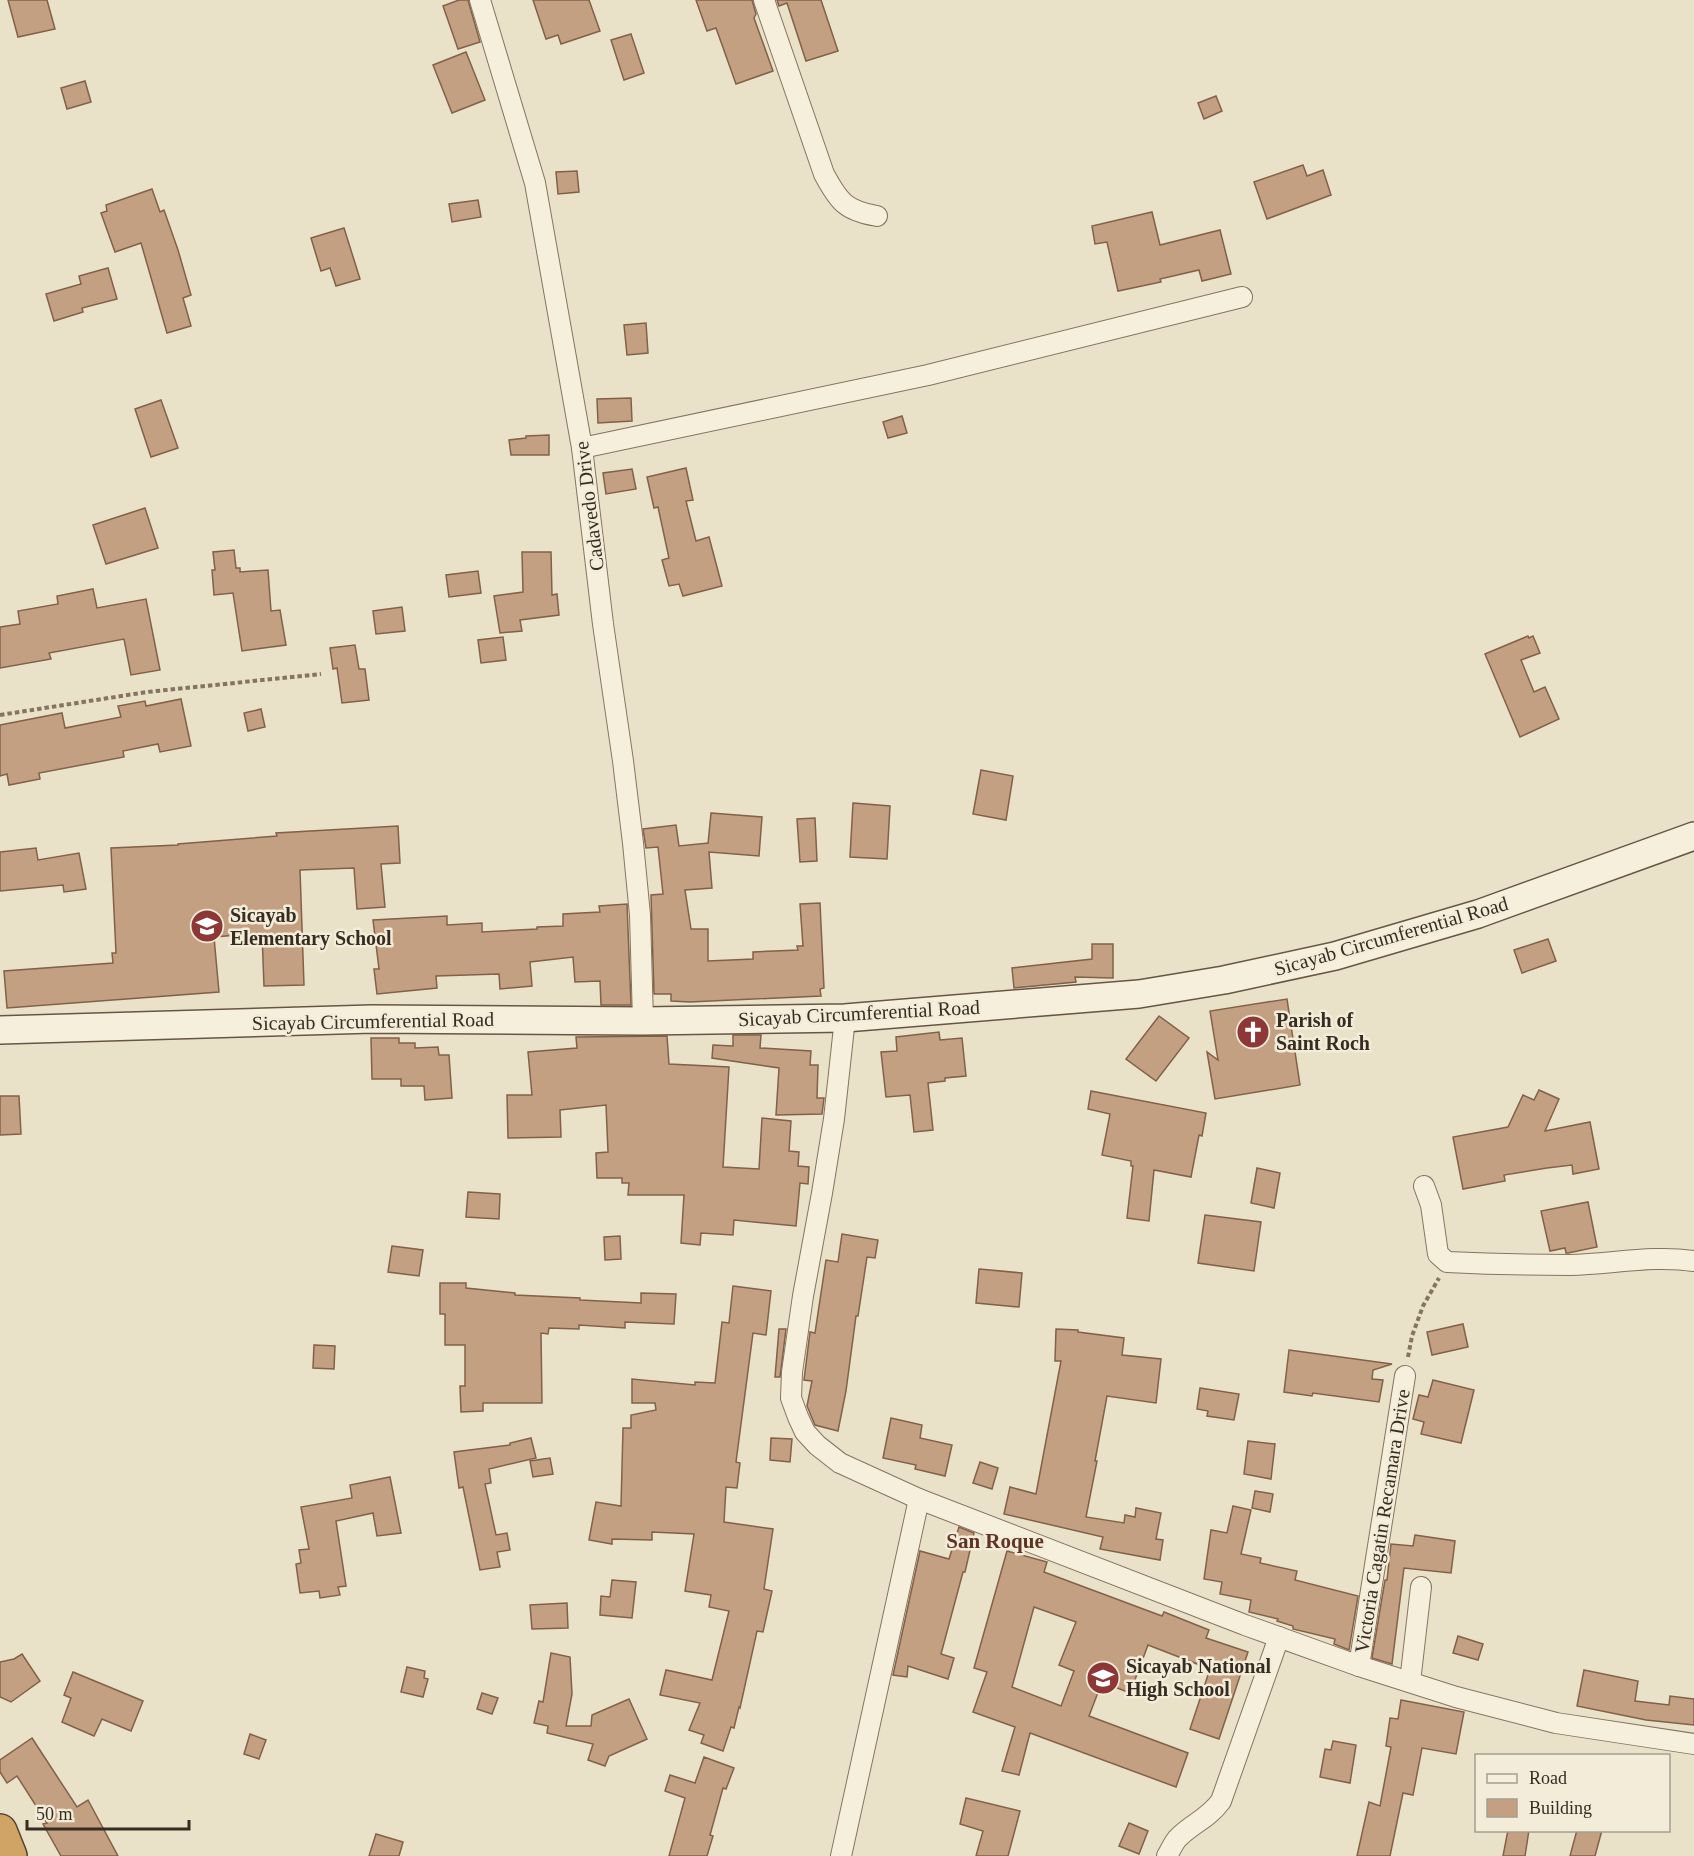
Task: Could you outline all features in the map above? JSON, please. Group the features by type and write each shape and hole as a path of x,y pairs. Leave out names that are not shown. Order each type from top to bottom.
{"highway":[{"path":"0,1831 10,1856"}],"street":[{"name":"Cadavedo Drive","path":"480,0 535,183 582,448 633,843 640,915 643,1021"},
{"path":"764,0 824,174 835,195 855,212 877,216"},
{"path":"582,448 928,375 1242,297"},
{"name":"Sicayab Circumferential Road","path":"0,1030 372,1019 643,1021 845,1018 1139,994 1224,980 1335,956 1478,914 1694,836"},
{"path":"845,1018 834,1119 792,1372 791,1398 805,1432 817,1445 840,1463 919,1499 1359,1666 1456,1697 1556,1723 1694,1744"},
{"path":"1424,1186 1431,1205 1438,1254 1447,1262 1572,1265 1638,1260 1694,1261"},
{"name":"Victoria Cagatin Recamara Drive","path":"1359,1666 1405,1376"},
{"path":"841,1856 919,1499"},
{"path":"1410,1682 1422,1587"},
{"path":"1167,1856 1176,1840 1211,1815 1221,1801 1279,1637"}],"path":[{"path":"0,715 147,692 321,674"},
{"path":"1405,1376 1412,1336 1423,1306 1447,1262"}],"building":[{"path":"8,0 47,0 55,29 18,37"},
{"path":"459,0 468,0 480,42 458,49 443,6"},
{"path":"533,0 589,0 600,31 561,44 558,35 546,39"},
{"path":"696,0 752,0 756,14 754,18 773,71 736,84 716,28 707,31"},
{"path":"777,0 821,0 838,51 806,61 787,3 779,6"},
{"path":"631,34 644,73 624,80 611,40"},
{"path":"466,52 485,100 452,113 433,65"},
{"path":"85,81 91,102 67,109 61,88"},
{"path":"1216,96 1222,111 1204,119 1198,103"},
{"path":"1303,165 1307,176 1323,170 1331,195 1267,219 1254,182"},
{"path":"577,171 579,192 558,194 556,172"},
{"path":"152,189 160,212 164,210 191,295 183,298 191,326 167,333 141,243 115,252 101,213 107,211 106,205"},
{"path":"478,200 481,217 452,222 449,204"},
{"path":"1152,212 1160,245 1220,230 1231,274 1202,281 1199,270 1160,279 1161,282 1118,291 1107,242 1095,244 1092,226"},
{"path":"344,228 360,279 336,286 330,268 321,271 311,238"},
{"path":"108,268 117,299 82,308 83,312 54,321 46,294 81,284 79,276"},
{"path":"646,323 648,353 627,355 624,325"},
{"path":"631,398 632,421 598,423 597,399"},
{"path":"161,400 178,448 151,457 135,409"},
{"path":"902,416 907,433 888,438 883,422"},
{"path":"549,435 549,455 511,455 509,440 526,438 526,436"},
{"path":"686,468 693,500 686,501 696,541 709,537 722,586 683,596 679,584 669,586 662,560 669,558 658,507 654,508 647,477"},
{"path":"632,469 636,489 606,494 603,473"},
{"path":"145,508 158,548 106,564 93,525"},
{"path":"234,550 236,568 240,568 240,572 268,570 271,611 280,610 286,645 242,651 233,593 214,595 212,570 215,570 213,552"},
{"path":"522,552 551,552 552,595 557,594 559,615 520,620 522,631 500,633 494,596 523,592"},
{"path":"478,571 481,593 449,597 446,575"},
{"path":"93,589 97,608 146,599 160,670 131,675 124,639 49,653 51,659 0,668 0,627 20,624 18,611 58,604 57,596"},
{"path":"402,607 405,631 376,634 373,611"},
{"path":"1528,636 1529,638 1533,636 1540,653 1521,660 1534,692 1545,687 1559,719 1520,737 1485,654"},
{"path":"503,637 506,660 481,663 478,640"},
{"path":"355,645 359,669 365,669 369,700 342,703 337,668 333,669 330,648"},
{"path":"181,699 191,746 160,752 158,744 123,751 124,757 39,773 40,779 9,785 7,774 0,776 0,725 62,713 65,728 121,717 118,706 145,701 146,706"},
{"path":"261,709 265,727 248,731 244,713"},
{"path":"981,770 1013,776 1006,820 973,814"},
{"path":"853,803 890,806 887,859 850,857"},
{"path":"711,813 762,817 759,856 709,852 712,888 685,890 691,929 708,929 708,961 753,959 753,952 798,950 797,946 803,946 800,904 820,903 824,988 820,989 821,996 690,1002 671,1001 671,994 654,994 651,895 663,894 658,847 646,848 643,829 676,825 679,846 708,844"},
{"path":"815,818 817,861 800,862 797,819"},
{"path":"398,826 400,863 381,864 385,907 357,909 354,868 300,870 304,985 264,986 262,933 214,937 219,992 7,1008 4,971 113,963 112,953 116,953 111,848 178,845 277,836 276,833"},
{"path":"36,848 38,860 79,853 86,889 64,892 63,885 0,891 0,852"},
{"path":"627,904 631,1005 601,1005 600,981 575,982 573,957 530,962 532,986 500,989 499,974 436,976 437,988 377,994 374,969 379,969 373,920 447,916 447,925 482,923 482,932 537,929 537,927 563,926 563,914 600,912 599,906"},
{"path":"1548,939 1556,961 1522,973 1514,950"},
{"path":"1092,944 1113,944 1113,978 1075,977 1076,982 1014,988 1012,968 1092,959"},
{"name":"Parish of Saint Roch","path":"1287,999 1300,1085 1215,1099 1207,1052 1218,1060 1210,1011"},
{"path":"1159,1016 1189,1038 1156,1081 1126,1059"},
{"path":"939,1032 940,1040 962,1038 966,1076 945,1078 945,1081 928,1083 933,1130 914,1132 910,1095 886,1097 881,1052 897,1051 896,1037"},
{"path":"733,1035 761,1035 760,1048 811,1051 810,1065 818,1065 817,1098 824,1098 822,1114 776,1115 779,1068 712,1058 713,1045 733,1046"},
{"path":"667,1036 669,1064 729,1067 723,1167 759,1169 762,1118 791,1121 789,1151 799,1152 798,1166 809,1167 808,1184 800,1183 796,1226 734,1220 733,1235 701,1233 700,1245 681,1243 684,1195 628,1195 629,1183 622,1183 622,1178 597,1178 596,1153 608,1152 606,1105 560,1110 561,1137 508,1138 507,1095 532,1095 528,1052 577,1048 576,1037"},
{"path":"371,1038 399,1038 399,1043 415,1043 415,1048 438,1047 439,1055 449,1055 452,1098 425,1100 424,1086 401,1086 401,1079 372,1079"},
{"path":"1539,1090 1559,1099 1545,1131 1590,1122 1599,1169 1573,1174 1572,1165 1547,1168 1504,1175 1505,1181 1463,1189 1453,1137 1508,1127 1523,1095 1534,1100"},
{"path":"1091,1091 1206,1113 1191,1177 1154,1170 1149,1221 1127,1218 1133,1166 1131,1166 1131,1161 1102,1155 1110,1114 1088,1109"},
{"path":"0,1096 19,1096 21,1134 0,1135"},
{"path":"1257,1168 1280,1173 1274,1208 1251,1203"},
{"path":"468,1192 500,1194 499,1219 466,1217"},
{"path":"1588,1202 1597,1247 1568,1253 1565,1248 1550,1251 1541,1211"},
{"path":"1205,1215 1261,1222 1254,1271 1198,1263"},
{"path":"842,1234 878,1240 875,1258 867,1257 838,1431 815,1425 807,1406 812,1381 804,1380 810,1332 815,1333 826,1260 838,1262"},
{"path":"620,1236 621,1259 605,1260 604,1237"},
{"path":"392,1246 423,1250 419,1276 388,1272"},
{"path":"979,1269 1022,1273 1019,1307 976,1303"},
{"path":"440,1283 466,1283 466,1288 515,1293 515,1295 641,1303 641,1293 676,1294 674,1324 625,1322 625,1328 579,1325 579,1329 549,1328 548,1334 541,1333 542,1403 483,1403 483,1411 461,1412 460,1386 465,1386 465,1345 445,1345 445,1314 440,1314"},
{"path":"733,1286 771,1291 766,1335 753,1333 736,1462 740,1463 737,1488 726,1487 724,1522 773,1529 764,1589 772,1591 763,1632 757,1631 734,1728 731,1727 723,1751 701,1743 704,1735 689,1730 700,1703 660,1695 666,1670 712,1680 729,1611 709,1607 711,1595 685,1591 694,1534 652,1532 652,1540 612,1539 612,1544 589,1540 596,1502 621,1506 623,1428 631,1428 631,1415 656,1410 655,1403 632,1403 632,1379 695,1385 695,1382 715,1383 722,1322 729,1323"},
{"path":"1463,1324 1468,1347 1432,1355 1427,1332"},
{"path":"779,1329 786,1329 780,1377 775,1377"},
{"path":"1056,1329 1078,1330 1078,1332 1124,1338 1122,1355 1161,1359 1156,1403 1107,1396 1086,1517 1124,1523 1125,1515 1135,1517 1136,1508 1161,1513 1156,1539 1163,1540 1160,1560 1100,1549 1103,1537 1004,1514 1010,1487 1036,1494 1061,1361 1055,1361"},
{"path":"314,1345 335,1346 334,1369 313,1368"},
{"path":"1289,1350 1392,1364 1373,1370 1372,1379 1383,1380 1379,1402 1313,1393 1312,1396 1284,1392"},
{"path":"1433,1380 1474,1390 1461,1443 1421,1434 1424,1422 1413,1419 1419,1395 1428,1397"},
{"path":"1200,1388 1239,1394 1234,1420 1207,1416 1208,1411 1197,1409"},
{"path":"891,1418 922,1425 920,1438 952,1445 945,1476 915,1469 916,1465 883,1458"},
{"path":"531,1438 536,1458 489,1469 491,1483 485,1484 496,1535 507,1533 510,1550 497,1552 500,1567 480,1570 463,1487 459,1488 454,1452 510,1445 510,1443"},
{"path":"771,1438 792,1439 790,1462 770,1460"},
{"path":"1248,1441 1275,1444 1271,1479 1244,1474"},
{"path":"550,1458 553,1474 533,1477 530,1461"},
{"path":"980,1462 998,1468 992,1489 973,1483"},
{"path":"390,1477 401,1533 377,1536 373,1513 336,1521 346,1586 338,1587 340,1595 320,1598 319,1591 300,1593 296,1564 301,1563 299,1550 309,1549 301,1507 352,1498 350,1485"},
{"path":"1255,1491 1273,1494 1270,1512 1252,1508"},
{"path":"1233,1506 1251,1510 1241,1554 1261,1558 1260,1563 1297,1571 1295,1580 1358,1596 1349,1650 1334,1644 1335,1639 1293,1629 1293,1626 1277,1621 1278,1619 1249,1612 1251,1600 1220,1594 1222,1582 1204,1579 1211,1530 1227,1533"},
{"path":"959,1527 974,1533 941,1654 954,1658 948,1679 908,1666 907,1677 893,1675 920,1551 949,1559"},
{"path":"1415,1535 1455,1541 1451,1573 1404,1568 1392,1664 1372,1658 1385,1580 1387,1580 1391,1544 1413,1546"},
{"path":"1007,1551 1047,1562 1044,1572 1162,1616 1164,1612 1209,1630 1206,1638 1248,1652 1219,1739 1190,1729 1210,1669 1148,1645 1130,1693 1102,1682 1089,1716 1188,1753 1176,1787 1030,1733 1019,1775 1002,1771 1015,1727 973,1712 987,1672 974,1668","holes":["1034,1607 1076,1622 1059,1665 1074,1671 1061,1706 1012,1687"]},
{"path":"612,1580 636,1582 632,1618 600,1615 601,1596 610,1597"},
{"path":"567,1603 568,1628 532,1629 530,1605"},
{"path":"1458,1636 1483,1644 1478,1660 1453,1653"},
{"path":"551,1653 570,1657 572,1694 566,1726 591,1726 592,1715 629,1699 647,1739 609,1756 605,1766 588,1760 593,1744 547,1733 548,1726 534,1723 539,1701 543,1702"},
{"path":"22,1654 40,1681 11,1702 0,1697 0,1662 14,1659"},
{"path":"407,1667 425,1671 424,1678 428,1679 423,1697 401,1692"},
{"path":"1584,1670 1638,1681 1635,1701 1669,1705 1670,1696 1694,1699 1694,1725 1646,1720 1577,1706"},
{"path":"73,1672 143,1701 131,1731 102,1719 94,1736 62,1722 71,1698 64,1695"},
{"path":"482,1693 498,1698 492,1714 477,1709"},
{"path":"1401,1700 1464,1712 1456,1754 1422,1748 1413,1795 1403,1793 1390,1856 1357,1856 1369,1802 1380,1806 1391,1747 1386,1746 1390,1718 1398,1719"},
{"path":"250,1734 266,1740 259,1759 244,1754"},
{"path":"32,1738 77,1807 88,1800 118,1856 61,1856 43,1824 47,1823 17,1776 7,1783 0,1772 0,1760"},
{"path":"1333,1741 1356,1745 1350,1783 1320,1777 1325,1749 1331,1750"},
{"path":"704,1757 734,1768 726,1789 723,1788 710,1835 713,1836 707,1856 669,1856 685,1798 665,1791 670,1775 695,1783"},
{"path":"966,1798 1020,1811 1008,1856 976,1856 983,1831 960,1824"},
{"path":"1129,1823 1148,1831 1139,1854 1119,1846"},
{"path":"1508,1832 1529,1832 1525,1856 1503,1856"},
{"path":"1576,1832 1601,1832 1595,1856 1570,1856"},
{"path":"376,1834 403,1842 399,1856 369,1856"}],"place":[{"name":"Sicayab Elementary School","path":"207,926"},
{"name":"Parish of Saint Roch","path":"1253,1032"},
{"name":"Sicayab National High School","path":"1103,1678"}],"district":[{"name":"San Roque","path":"995,1541"}]}
